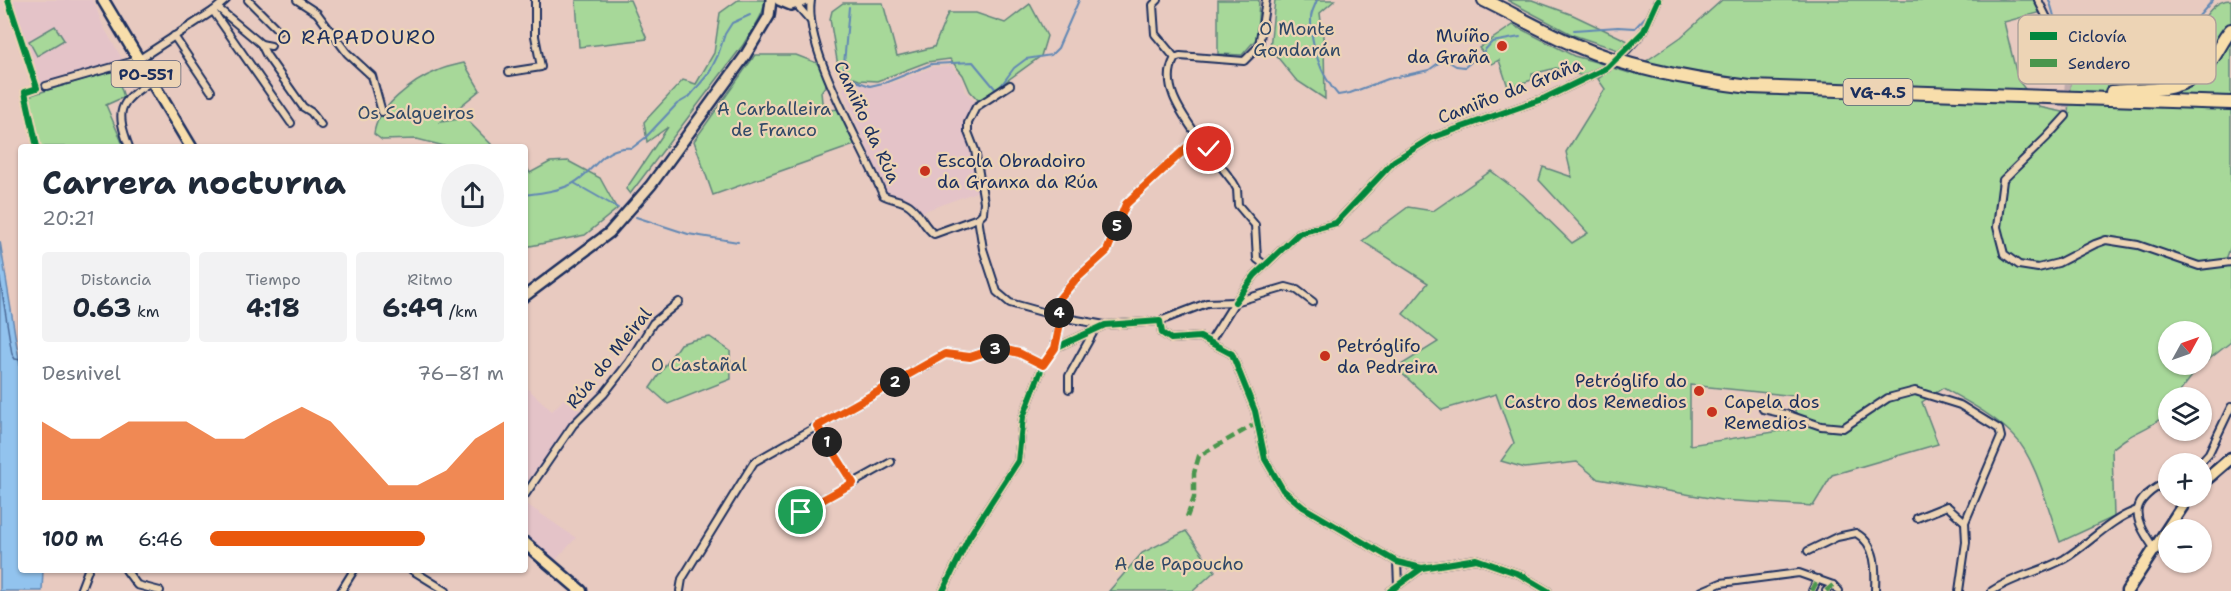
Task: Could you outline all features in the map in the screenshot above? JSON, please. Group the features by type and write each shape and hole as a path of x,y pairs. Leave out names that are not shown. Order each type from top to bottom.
{"highway":[{"name":"VG-4.5","path":"1484,0 1576,46 1652,70 1750,87 2228,103"},
{"path":"2216,53 2231,30"},
{"path":"2049,96 2154,91 2182,84"}],"main road":[{"name":"PO-551","path":"103,0 189,144"},
{"path":"768,16 771,0"},
{"path":"528,294 609,233 651,185 724,86 768,16 787,3 809,0"},
{"path":"2212,474 2231,458"},
{"path":"2127,591 2182,507"},
{"path":"528,541 554,570 578,588"}],"street":[{"path":"46,86 138,60 226,0"},
{"path":"248,0 279,31"},
{"path":"297,0 317,13 347,53 372,76 382,112"},
{"path":"509,72 541,67 535,36 535,0"},
{"path":"809,0 810,21"},
{"path":"1158,0 1153,5 1155,34 1175,58"},
{"path":"1265,265 1257,259 1255,225 1238,205 1237,189 1198,137 1170,91 1171,63 1175,58 1180,56 1244,61 1259,46 1266,0"},
{"path":"1626,51 1644,31 1658,0"},
{"path":"2037,0 2045,15"},
{"path":"787,3 810,21"},
{"path":"215,9 261,44 271,46"},
{"path":"215,9 291,123"},
{"name":"Camiño da Rúa","path":"810,21 828,77 883,195 912,207 934,234 978,218"},
{"path":"174,36 211,91"},
{"path":"261,44 303,107 311,112 321,125"},
{"name":"Camiño da Graña","path":"1210,342 1235,302 1265,265 1299,233 1336,223 1394,161 1431,138 1545,98 1607,68"},
{"path":"128,144 119,116 123,106 136,90 150,82"},
{"path":"1010,85 976,107 968,123 984,202 983,213 978,218 983,249 997,292 1010,303 1060,317 1105,325 1160,321 1207,303 1235,302 1286,287 1297,290 1313,302"},
{"path":"2066,116 2047,138 2003,180 1997,227 2004,254 2019,265 2038,268 2058,263 2106,240 2138,245 2199,266 2231,262"},
{"path":"943,591 969,537 1018,461 1023,417 1043,365 1055,348 1060,317 1059,299 1076,279 1107,251 1126,204 1198,137"},
{"name":"Rúa do Meiral","path":"528,491 573,425 604,394 629,362 653,323 679,302"},
{"path":"1160,321 1162,333 1171,339 1200,337 1232,354 1255,411 1265,459 1284,490 1310,512 1397,562 1422,568 1476,559 1518,574 1548,591"},
{"path":"1055,348 1105,325"},
{"path":"1069,389 1069,376 1093,332"},
{"path":"680,591 682,579 754,462 945,354 970,357 998,348 1019,353 1043,365"},
{"path":"1762,409 1821,426 1843,428 1888,398 1915,391 1960,405 1999,429 2001,437 1965,522 1966,542 1959,591"},
{"path":"2210,453 2231,406"},
{"path":"817,426 853,483"},
{"path":"801,512 891,462"},
{"path":"2154,548 2142,529 2137,510 2143,500 2158,487"},
{"path":"1917,518 1947,506 1965,522"},
{"path":"1992,591 2002,584 2061,560 2123,514 2137,510"},
{"path":"1808,551 1836,537 1856,533 1865,538 1874,555 1875,591"},
{"path":"1397,562 1398,585"},
{"path":"1390,591 1422,568"},
{"path":"80,591 87,573"},
{"path":"128,573 137,585 160,591"},
{"path":"341,591 352,573"},
{"path":"417,573 446,591"},
{"path":"1702,591 1721,583 1799,573 1833,585 1839,591"},
{"path":"1812,591 1818,579"},
{"path":"1826,591 1833,585"}],"shaded area":[{"path":"10,0 93,0 103,26 124,62 38,83"},
{"path":"952,66 962,79 966,92 977,104 972,109 966,124 974,155 979,191 919,213 886,194 843,91 846,80 871,87 892,83 933,67"},
{"path":"528,389 552,411 564,399 581,412 569,425 528,485"},
{"path":"528,505 576,538 555,561 528,536"}],"green space":[{"path":"576,0 630,0 647,39 579,47"},
{"path":"738,0 765,0 760,18 743,45 630,194 626,189 668,127 647,142 644,122 683,80 696,84 714,53 720,13"},
{"path":"1218,0 1259,0 1257,38 1242,55 1218,54"},
{"name":"O Monte Gondarán","path":"1275,0 1335,0 1320,13 1324,45 1325,99 1296,80 1270,48"},
{"path":"1507,0 1532,0 1573,15 1628,41 1618,50 1573,35"},
{"path":"1722,0 2039,0 2042,12 2018,15 2018,18 2004,22 2018,84 2021,84 2039,107 2068,113 2070,84 2216,84 2216,15 2206,15 2214,6 2231,0 2231,246 2225,262 2231,264 2231,342 2212,357 2212,321 2158,321 2158,375 2193,375 2184,387 2158,387 2158,420 2112,449 2114,517 2060,542 2035,470 2021,444 1989,415 1943,388 1922,402 1938,444 1832,475 1813,506 1721,500 1598,479 1577,462 1525,468 1501,461 1514,443 1496,394 1442,410 1396,368 1438,342 1403,314 1428,283 1362,241 1408,207 1433,211 1491,171 1523,195 1572,243 1588,233 1539,180 1543,167 1572,177 1566,152 1605,89 1598,79 1613,68 1629,73 1681,37","holes":["1690,385 1796,396 1794,429 1690,445"]},
{"path":"843,3 883,3 897,56 934,47 948,13 976,13 1005,23 1030,4 1047,36 1041,56 979,101 950,59 927,62 877,81 859,80 839,72 830,19 832,11"},
{"path":"1513,25 1574,56 1607,65 1583,76 1556,68 1532,74 1532,80 1508,87 1499,60 1492,64 1479,48"},
{"path":"55,26 64,40 37,56 29,41"},
{"name":"A Carballeira de Franco","path":"755,55 796,55 817,63 828,82 821,92 822,102 828,110 841,109 857,144 713,195 694,141"},
{"name":"Os Salgueiros","path":"464,63 480,90 441,122 465,118 491,144 436,144 417,139 382,140 374,134 381,114 398,96 428,75"},
{"path":"115,70 124,97 106,105 123,144 37,144 28,96"},
{"path":"568,161 600,178 617,209 585,235 528,246 528,169 530,173 550,162"},
{"name":"O Castañal","path":"710,337 730,351 731,379 668,404 650,388 680,344"},
{"name":"A de Papoucho","path":"1186,531 1215,571 1193,591 1109,591 1142,553"}],"water":[{"path":"0,241 18,353 18,573 43,573 42,591 0,591"}],"waterway":[{"path":"849,7 843,76 870,86 887,82 932,64 973,62 997,91 1014,68 1026,59 1051,55 1058,48 1079,0"},
{"path":"1317,0 1311,18 1312,38 1326,79 1338,95 1388,79 1429,70 1444,59 1456,66 1465,67 1492,42 1520,37"},
{"path":"2049,0 2053,15"},
{"path":"2200,15 2213,0"},
{"path":"1574,30 1635,28 1649,13"},
{"path":"528,194 555,190 572,184 606,155 622,148 632,148 645,138 677,104 689,97 709,73 732,23 750,15"},
{"path":"574,183 618,208"},
{"path":"636,217 688,234 738,242"}],"tunnel":[{"path":"2066,116 2068,84"}],"marked path":[{"path":"1187,517 1194,498 1194,473 1199,456 1257,423"},
{"path":"1812,591 1818,579"},
{"path":"1826,591 1833,585"}],"cycle path":[{"path":"8,0 37,88 25,92 36,144"},
{"path":"1235,302 1255,275 1299,233 1336,223 1394,161 1431,138 1545,98 1607,68 1644,31 1658,0"},
{"path":"943,591 969,537 1018,461 1023,417 1043,365 1055,348 1105,325 1160,321 1162,333 1171,339 1200,337 1232,354 1255,411 1265,459 1283,490 1303,507 1397,562 1422,568"},
{"path":"1390,591 1422,568 1476,559 1519,574 1548,591"}],"place":[{"name":"Muíño da Graña","path":"1502,46"},
{"name":"Escola Obradoiro da Granxa da Rúa","path":"925,171"},
{"name":"Petróglifo da Pedreira","path":"1325,356"},
{"name":"Petróglifo do Castro dos Remedios","path":"1699,391"},
{"name":"Capela dos Remedios","path":"1712,412"}],"district":[{"name":"O RAPADOURO","path":"357,37"}],"route":[{"path":"801,512 853,483 817,426 945,354 970,357 998,348 1019,353 1043,365 1055,348 1060,323 1059,299 1076,279 1107,251 1126,204 1198,137 1209,149"}]}
